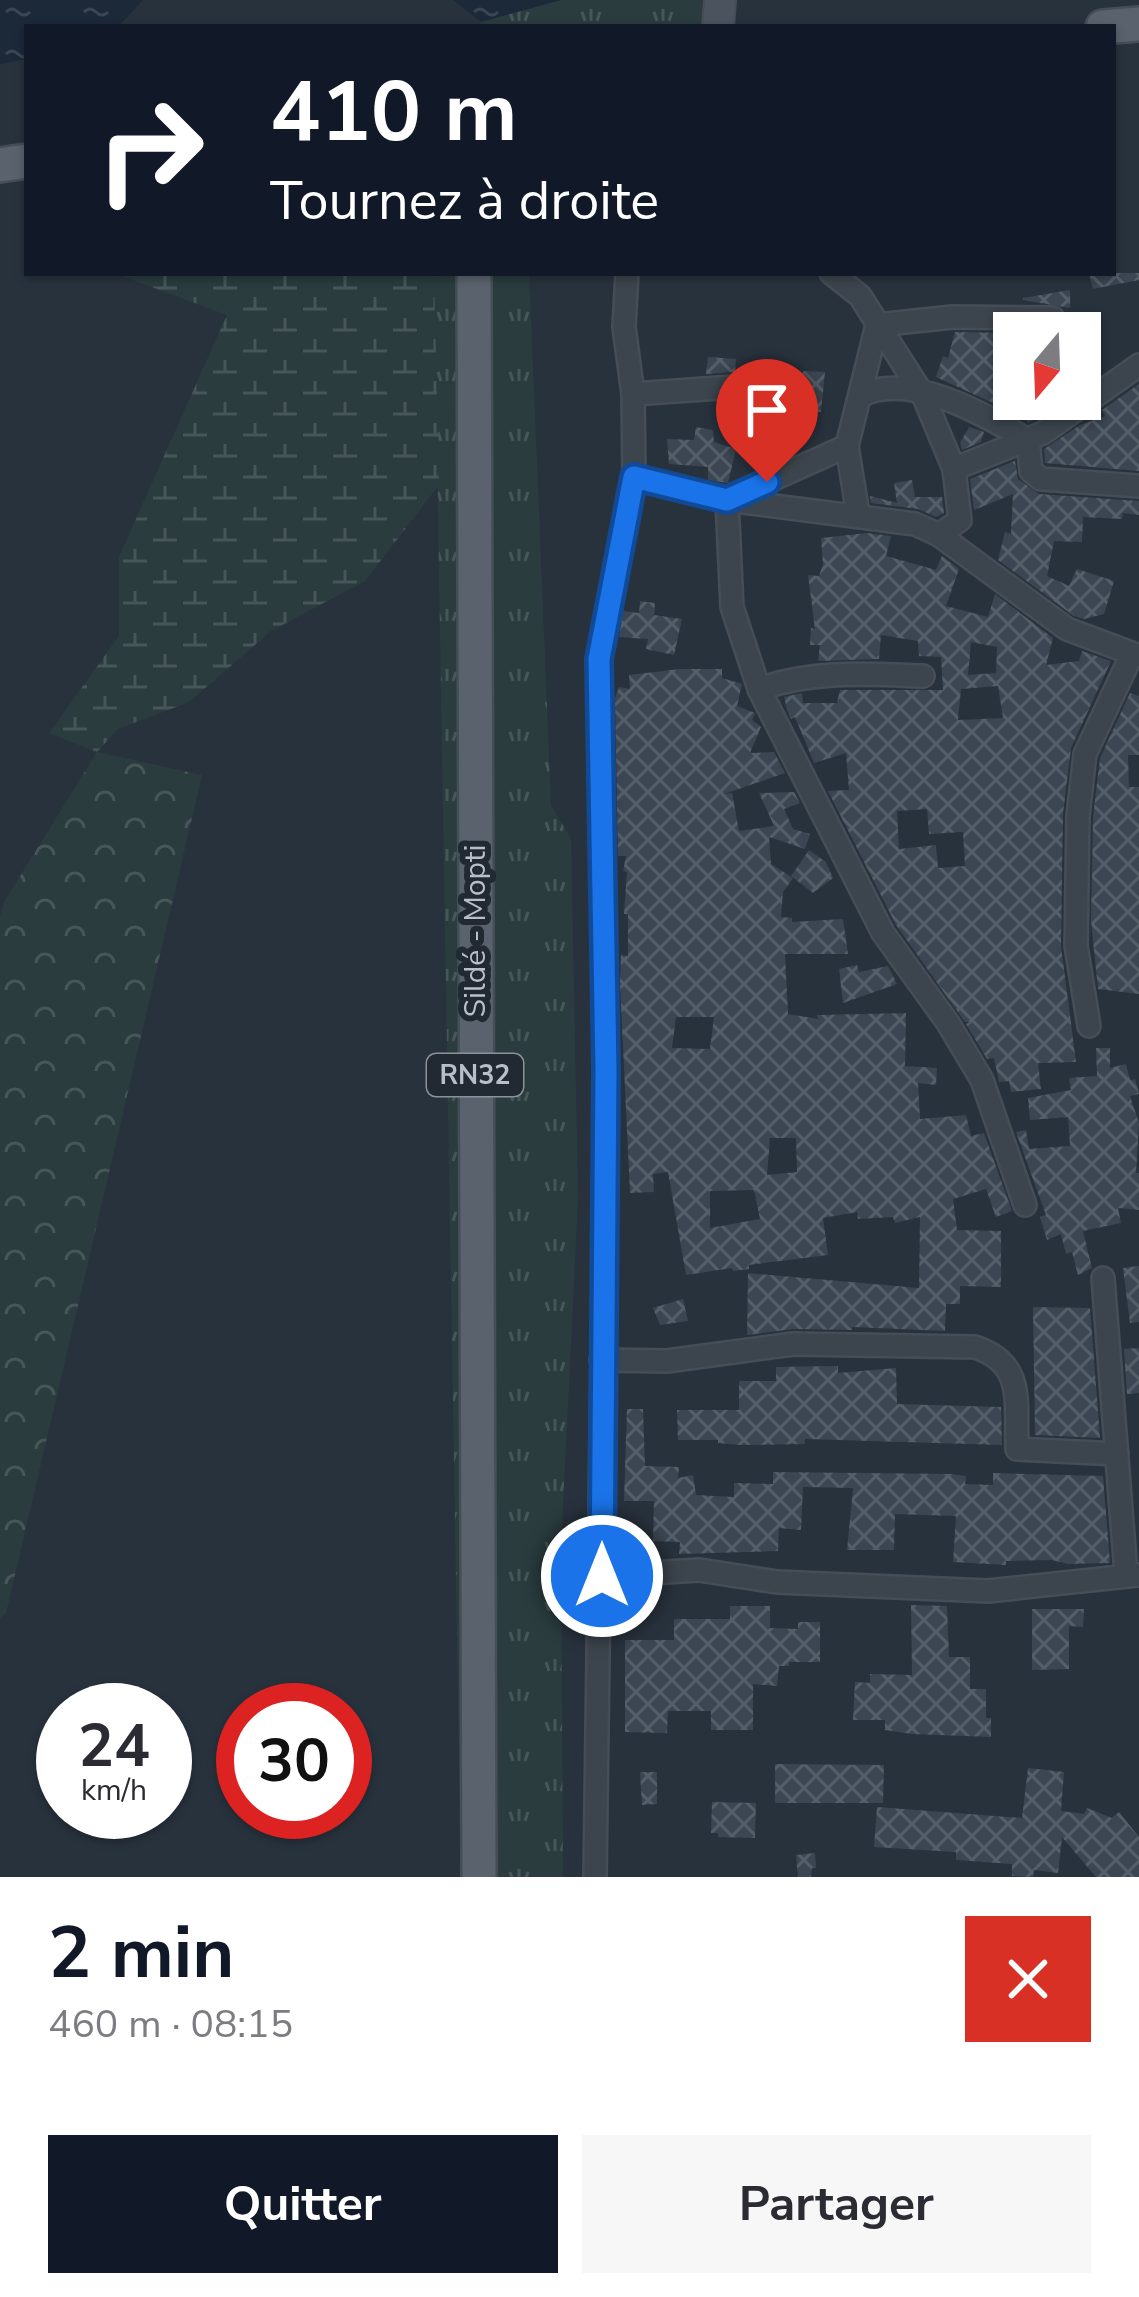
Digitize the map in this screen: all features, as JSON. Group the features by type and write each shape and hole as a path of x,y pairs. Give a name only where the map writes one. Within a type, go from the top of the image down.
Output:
{"main road":[{"name":"Sildé - Mopti","path":"474,276 479,1877"}],"street":[{"path":"595,1877 606,1070 599,659 634,477 633,394 624,327 627,276"},
{"path":"835,276 860,296 923,394 954,469 960,520 939,535"},
{"path":"877,325 993,317"},
{"path":"858,514 847,446 877,325"},
{"path":"1101,390 1139,364"},
{"path":"633,394 762,385"},
{"path":"860,396 886,387 923,394 968,406 1028,440"},
{"path":"954,469 1028,440 1057,420"},
{"path":"1028,440 1030,471 1041,479 1139,486"},
{"path":"727,500 847,446"},
{"path":"634,477 727,500 915,524 939,535 1067,629 1136,655 1085,754 1078,816 1076,946 1089,1027"},
{"path":"727,500 732,607 759,689 883,933 948,1023 982,1080 1024,1204"},
{"path":"759,689 827,673 923,676"},
{"path":"602,1576 699,1570 777,1582 988,1591 1133,1574 1117,1454 1103,1278"},
{"path":"601,1360 667,1361 793,1344 975,1347 1000,1355 1014,1378 1017,1449 1117,1454"}],"green space":[{"path":"561,0 706,0 704,24 481,22"},
{"path":"122,276 434,276 439,485 365,581 271,631 189,702 118,729 97,752 49,733 119,636 119,557 227,315"},
{"path":"434,276 529,276 551,805 571,839 578,1199 561,1545 563,1877 461,1877"},
{"path":"97,752 202,775 6,1613 0,1618 0,916 4,902"}],"water":[{"path":"0,0 143,0 121,24 24,24 24,60 0,64"},
{"path":"453,0 561,0 481,22"}],"building":[{"path":"1139,273 1139,280 1093,289 1090,276"},
{"path":"1070,290 1070,308 1023,300 1023,298"},
{"path":"955,332 993,333 993,403 936,377 943,356 948,358"},
{"path":"708,357 736,359 735,372 706,374"},
{"path":"803,371 825,372 821,412 802,412"},
{"path":"1139,384 1139,471 1045,463 1044,449 1080,425 1101,420 1102,410"},
{"path":"696,427 713,430 714,442 736,449 728,483 708,480 708,467 669,464 667,439 694,440"},
{"path":"969,427 984,432 981,442 962,450 960,443"},
{"path":"1015,461 1018,479 1039,494 1139,501 1139,515 1083,517 1082,542 1054,541 1047,576 1069,586 1077,569 1114,581 1104,614 1084,619 1074,616 998,560 1005,532 1011,534 1013,494 974,510 970,479"},
{"path":"912,480 915,497 942,497 944,513 936,517 918,509 871,503 870,496 897,503 894,483"},
{"path":"867,533 891,536 886,556 936,570 942,556 959,569 946,606 988,617 995,594 1053,638 1046,665 1079,661 1082,651 1111,661 1071,748 1063,814 1061,946 1076,1062 1038,1063 1041,1089 1011,1092 1009,1081 999,1082 994,1058 987,1059 966,1024 970,1022 965,1022 896,925 828,791 849,790 846,753 814,763 795,717 791,719 787,710 784,697 802,693 803,703 837,703 840,690 943,690 941,657 919,656 918,641 881,635 879,659 818,661 820,645 810,645 811,628 815,629 808,575 819,576 821,538","holes":["971,642 997,647 996,673 968,675","998,686 1003,718 958,720 961,689","927,809 929,834 963,832 965,866 938,868 936,845 899,849 897,811"]},
{"path":"640,601 655,603 654,615 682,619 674,655 646,649 648,639 619,637 623,611 639,613"},
{"path":"722,669 722,678 742,684 737,706 755,713 752,720 761,727 750,753 774,752 785,773 724,794 732,793 739,831 774,826 759,793 794,792 800,803 784,809 793,829 810,834 805,849 769,837 771,864 793,878 783,892 781,917 792,918 792,922 843,919 848,954 785,954 788,1014 818,1019 817,1015 906,1013 905,1066 937,1068 936,1085 918,1083 920,1119 966,1115 971,1136 984,1133 1012,1211 996,1217 986,1189 953,1199 957,1230 1001,1231 1001,1287 960,1286 960,1304 946,1304 945,1331 852,1327 747,1335 748,1273 919,1288 920,1217 895,1223 893,1217 858,1219 857,1212 823,1218 828,1255 686,1275 668,1172 653,1174 654,1192 630,1193 620,983 621,955 628,956 627,872 623,871 626,856 618,856 615,698 619,687 630,689 629,675","holes":["676,1017 714,1017 710,1049 672,1048","770,1138 796,1138 797,1172 767,1175","754,1190 760,1219 710,1228 710,1191"]},
{"path":"1130,693 1139,696 1139,755 1128,755 1129,787 1139,787 1139,994 1098,989 1091,920 1093,817 1100,758"},
{"path":"809,850 826,862 833,878 813,893 791,876"},
{"path":"857,965 859,972 888,966 897,984 843,1003 839,969"},
{"path":"1096,1048 1110,1048 1110,1068 1126,1064 1139,1094 1130,1096 1139,1123 1139,1210 1118,1208 1121,1223 1083,1231 1092,1268 1078,1275 1061,1234 1047,1240 1040,1217 1046,1215 1016,1132 1026,1130 1029,1149 1070,1146 1068,1117 1030,1120 1028,1098 1071,1090 1069,1078 1097,1076"},
{"path":"1139,1266 1139,1322 1130,1323 1123,1268"},
{"path":"683,1299 688,1321 660,1325 653,1308"},
{"path":"1033,1307 1090,1308 1100,1438 1035,1435"},
{"path":"1139,1348 1139,1393 1127,1394 1124,1349"},
{"path":"838,1366 838,1373 896,1368 897,1404 1001,1407 1002,1445 805,1439 805,1444 742,1445 678,1440 677,1410 739,1410 739,1381 776,1381 776,1367"},
{"path":"627,1409 643,1409 645,1466 679,1467 678,1478 693,1475 696,1495 734,1497 734,1483 773,1484 773,1472 951,1474 966,1476 965,1484 993,1485 993,1473 1103,1476 1110,1563 953,1562 956,1516 895,1514 894,1550 847,1550 853,1488 803,1487 801,1530 779,1528 778,1551 679,1554 680,1542 653,1541 654,1501 624,1501"},
{"path":"911,1605 947,1606 949,1657 970,1657 970,1689 986,1689 991,1737 912,1734 885,1730 885,1720 853,1720 855,1682 870,1683 870,1674 912,1675"},
{"path":"730,1606 770,1606 770,1628 798,1629 798,1622 820,1622 820,1662 789,1662 789,1666 779,1666 777,1686 753,1684 753,1730 711,1730 711,1711 668,1711 667,1733 625,1732 625,1640 674,1640 674,1619 730,1619"},
{"path":"1032,1609 1084,1609 1083,1627 1069,1626 1069,1669 1032,1670"},
{"path":"775,1764 884,1765 883,1803 775,1803"},
{"path":"1028,1768 1064,1772 1061,1811 1084,1814 1087,1808 1112,1818 1119,1812 1139,1837 1139,1877 1096,1877 1062,1837 1058,1873 1034,1870 1033,1877 1012,1876 1012,1864 956,1860 956,1852 874,1847 877,1807 1022,1818"},
{"path":"640,1772 657,1772 657,1804 642,1805"},
{"path":"712,1802 756,1803 755,1838 711,1833"},
{"path":"815,1853 811,1877 798,1877 796,1855"}],"route":[{"path":"602,1576 606,1070 599,659 634,477 727,500 767,482"}]}
